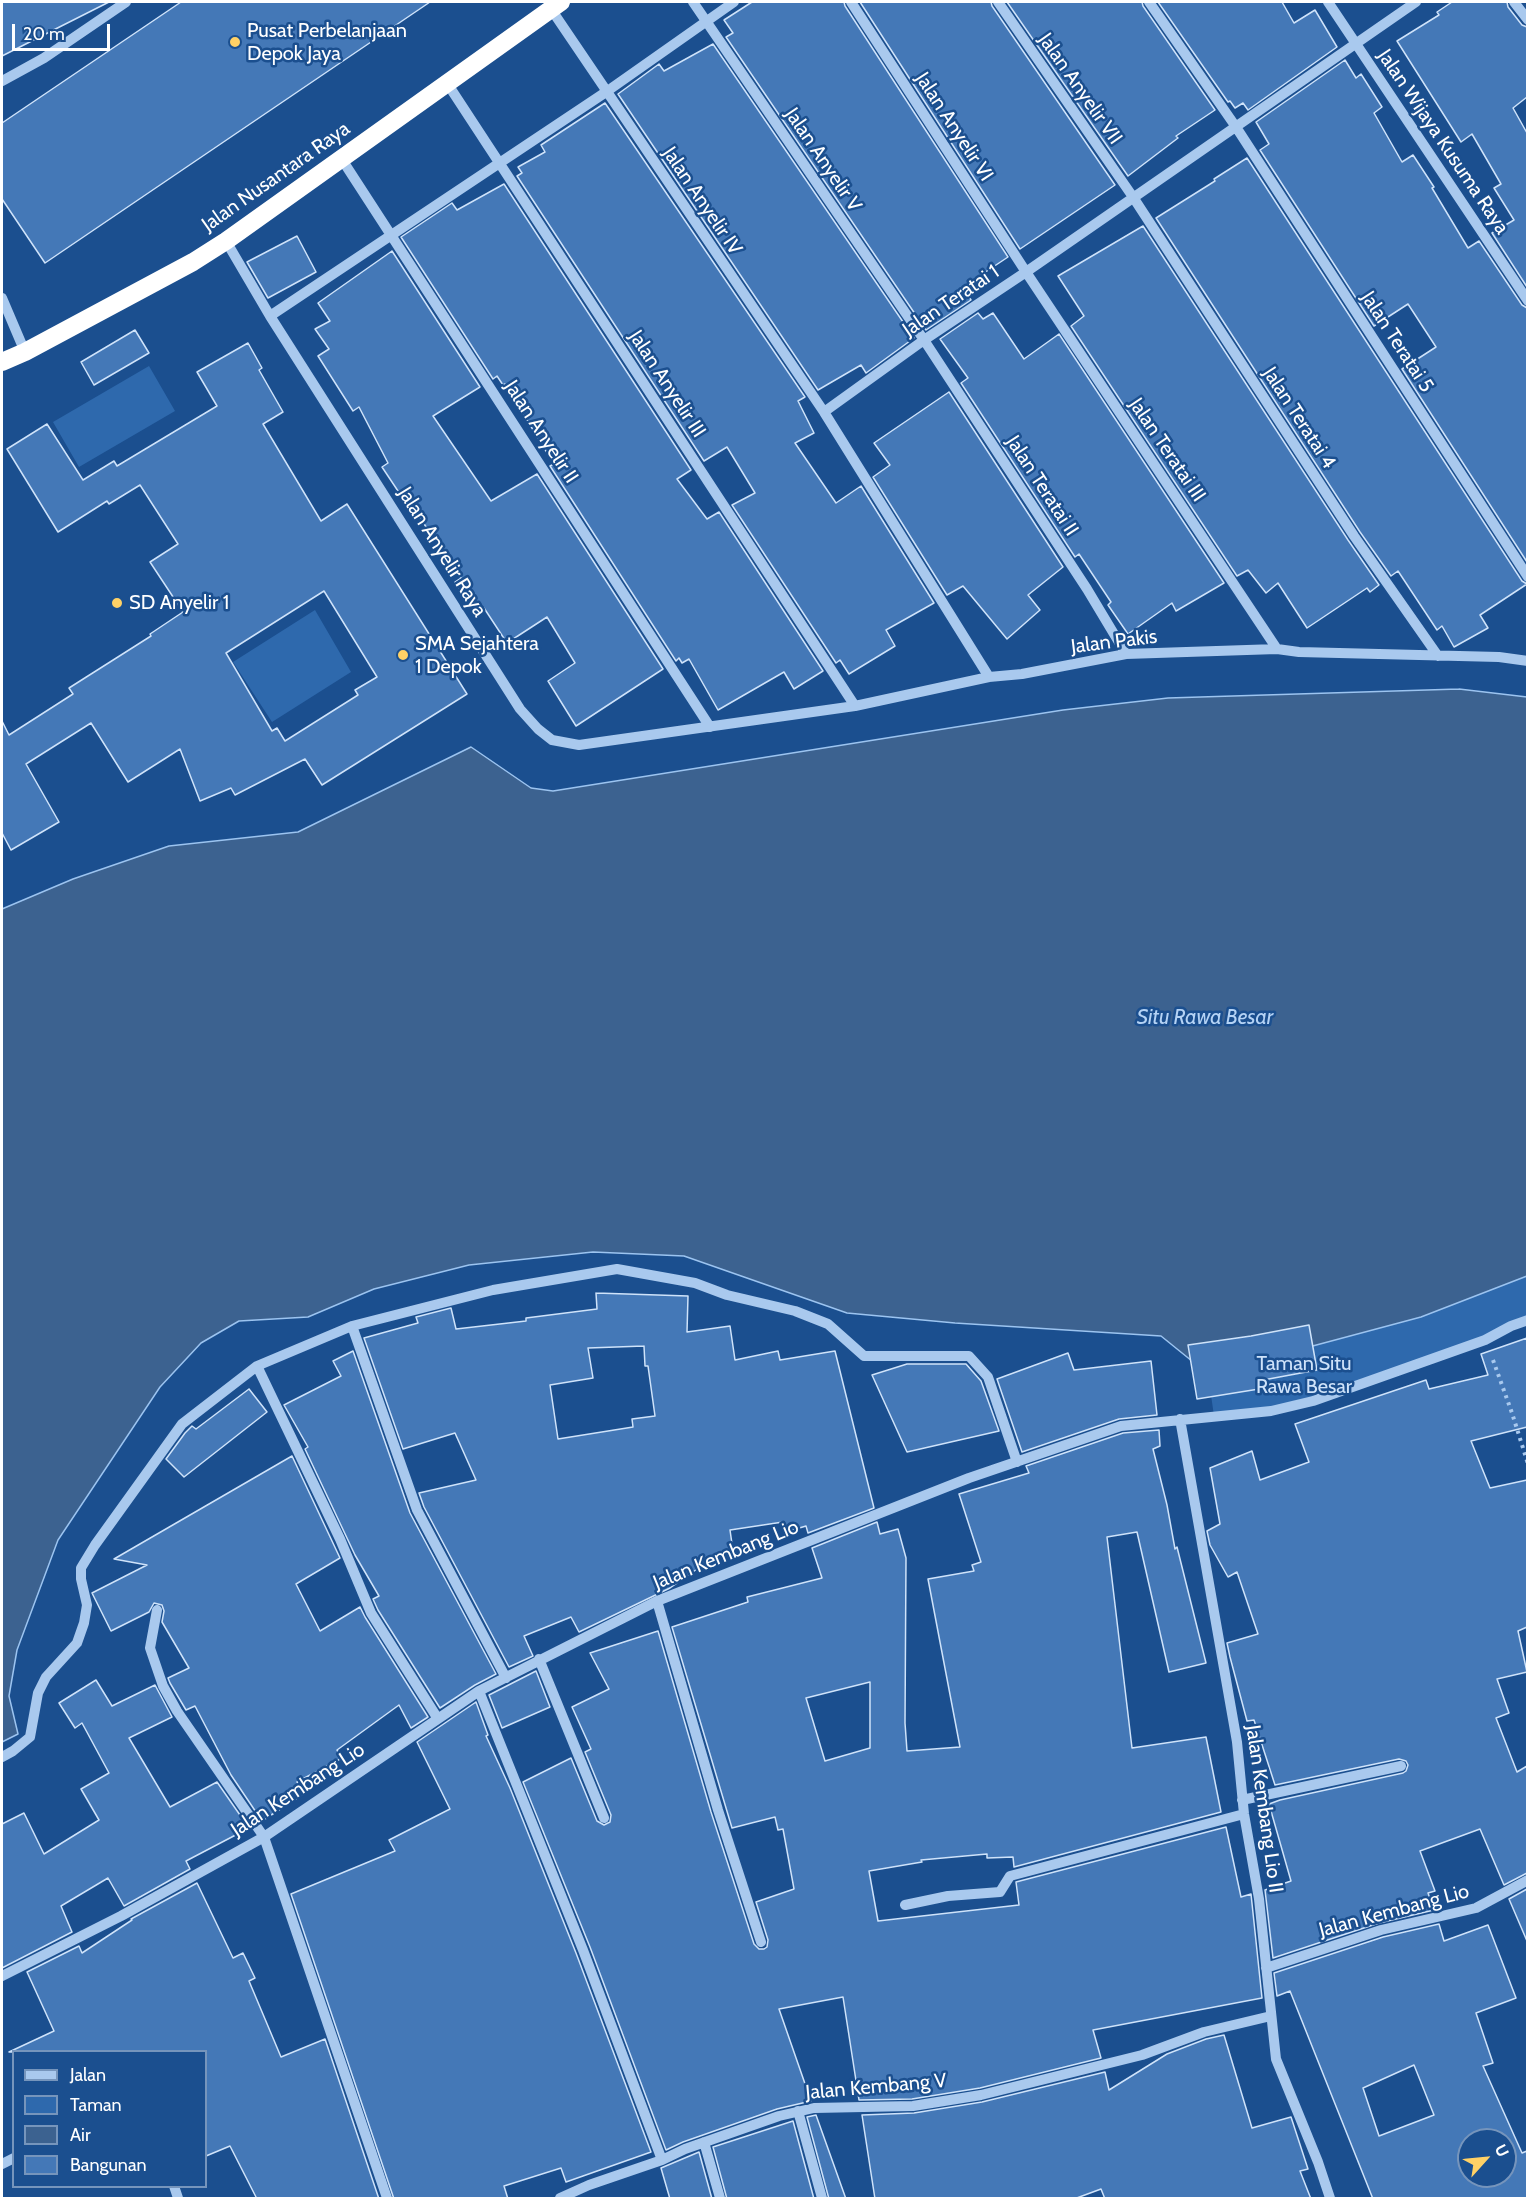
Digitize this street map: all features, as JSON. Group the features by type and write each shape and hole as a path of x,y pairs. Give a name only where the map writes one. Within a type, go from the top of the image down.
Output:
{"highway":[{"name":"Jalan Nusantara Raya","path":"2,362 25,352 193,262 226,241 556,5"}],"street":[{"path":"2,81 44,58 126,2"},
{"name":"Jalan Anyelir V","path":"693,2 924,340"},
{"path":"270,316 606,92 734,2"},
{"name":"Jalan Anyelir VI","path":"851,2 1026,272"},
{"name":"Jalan Anyelir VII","path":"998,2 1133,197"},
{"name":"Jalan Teratai 5","path":"1149,2 1236,127 1527,577"},
{"name":"Jalan Wijaya Kusuma Raya","path":"1328,2 1527,301"},
{"name":"Jalan Teratai 1","path":"824,412 924,340 1416,2"},
{"path":"1514,2 1527,20"},
{"name":"Jalan Anyelir IV","path":"556,5 606,92 824,412"},
{"name":"Jalan Anyelir III","path":"447,83 855,706"},
{"name":"Jalan Anyelir II","path":"341,158 710,727"},
{"name":"Jalan Teratai 4","path":"1133,197 1354,536 1438,656"},
{"name":"Jalan Anyelir Raya","path":"226,241 270,316 520,710 538,729 552,740 579,745 710,727"},
{"name":"Jalan Teratai III","path":"1026,272 1277,649"},
{"path":"2,298 25,352"},
{"name":"Jalan Teratai II","path":"924,340 1087,589 1126,654"},
{"path":"824,412 989,677"},
{"name":"Jalan Pakis","path":"710,727 855,706 989,677 1022,674 1126,654 1277,649 1299,652 1500,657 1527,661"},
{"path":"2,1757 30,1737 38,1693 46,1677 77,1643 87,1605 81,1568 182,1424 257,1366 351,1326 494,1290 617,1269 695,1283 727,1295 795,1311 828,1324 864,1356 969,1356 988,1377 1017,1462"},
{"name":"Jalan Kembang Lio","path":"2,1976 121,1916 264,1837 479,1691 657,1601 969,1478 1121,1426 1271,1411 1313,1401 1485,1340 1527,1320"},
{"path":"351,1326 417,1510 506,1678"},
{"path":"257,1366 340,1539 371,1613 438,1719"},
{"name":"Jalan Kembang Lio II","path":"1180,1419 1234,1722 1242,1800 1259,1899 1276,2059 1318,2162 1329,2199"},
{"path":"657,1601 718,1810 761,1942"},
{"path":"157,1611 150,1648 163,1686 177,1711 264,1837 387,2199"},
{"path":"539,1659 604,1818"},
{"path":"479,1691 583,1950 662,2160"},
{"path":"1242,1800 1401,1766"},
{"path":"905,1905 948,1896 1000,1892 1010,1876 1244,1814"},
{"name":"Jalan Kembang Lio","path":"1266,1968 1381,1930 1476,1908 1527,1880"},
{"name":"Jalan Kembang V","path":"560,2199 704,2142 798,2111 814,2108 913,2106 981,2095 1142,2055 1204,2032 1271,2016"},
{"path":"798,2111 822,2199"},
{"path":"704,2142 720,2199"}],"path":[{"path":"1485,1340 1512,1413 1527,1464"}],"green space":[{"path":"149,366 175,411 79,467 53,422"},
{"path":"315,610 351,672 272,722 233,662"},
{"name":"Taman Situ Rawa Besar","path":"1527,1276 1527,1324 1313,1401 1214,1416 1208,1374 1421,1317"}],"water":[{"name":"Situ Rawa Besar","path":"1459,689 1527,697 1527,1276 1421,1317 1208,1374 1161,1336 955,1323 847,1313 684,1256 593,1252 469,1265 374,1289 308,1317 239,1321 201,1343 160,1387 58,1540 17,1650 9,1696 18,1734 2,1742 2,909 73,879 169,846 298,832 471,747 531,788 553,791 1063,710 1168,698"}],"building":[{"path":"2,2 109,2 2,56"},
{"path":"181,2 430,2 45,263 2,199 2,123"},
{"path":"752,2 844,2 1008,257 963,287 971,300 926,330 726,37 733,33 724,20"},
{"path":"860,2 991,2 1115,185 1020,249"},
{"path":"1007,2 1142,2 1215,110 1176,136 1178,138 1128,176"},
{"path":"1158,2 1282,2 1294,23 1315,10 1337,47 1248,110 1243,103 1235,108 1230,101 1228,102"},
{"path":"1452,2 1507,2 1508,7 1522,25 1527,27 1527,97 1513,108 1527,133 1527,287 1492,233 1514,220 1494,188 1501,184 1472,134 1461,142 1397,41 1439,15 1437,12"},
{"path":"713,44 914,338 866,373 861,365 818,390 618,94 659,64 664,71"},
{"path":"1345,60 1356,78 1361,74 1382,107 1374,113 1402,162 1413,155 1468,248 1479,241 1522,305 1527,308 1527,562 1402,369 1436,347 1408,304 1374,326 1260,150 1269,144 1256,122"},
{"path":"605,103 805,397 798,401 814,433 795,443 836,503 861,486 934,603 886,630 895,646 849,674 840,660 836,663 732,505 755,493 727,447 704,461 517,176 522,173 518,167 545,152 541,145"},
{"path":"1247,158 1522,581 1527,584 1480,615 1488,628 1454,647 1442,626 1437,630 1398,571 1391,576 1360,532 1156,218"},
{"path":"504,184 691,470 677,479 707,519 719,512 823,671 794,689 784,672 718,710 689,659 682,663 679,658 676,661 550,466 554,464 505,384 503,385 497,376 493,379 401,237 452,203 457,210"},
{"path":"1143,226 1379,585 1370,592 1367,588 1307,628 1278,583 1266,593 1248,570 1237,576 1071,326 1084,316 1058,276"},
{"path":"297,236 316,272 268,298 247,262"},
{"path":"392,251 480,387 433,416 491,501 537,474 663,669 576,726 548,681 575,663 547,617 507,643 484,608 476,614 455,582 461,578 435,536 433,537 405,496 402,497 382,467 388,463 359,407 353,411 318,356 329,349 315,329 330,321 318,303"},
{"path":"978,313 983,319 993,313 1024,359 1059,334 1224,583 1176,611 1172,603 1128,634 1108,605 1111,602 1079,554 1075,557 961,383 968,378 940,339"},
{"path":"135,330 149,353 94,385 81,362"},
{"path":"248,343 262,368 259,370 283,412 263,424 321,521 347,504 467,694 322,785 305,759 235,795 231,788 200,801 180,749 128,782 91,723 26,764 59,822 11,850 2,833 2,721 9,735 73,694 69,688 151,636 150,634 183,612 150,562 178,544 140,485 109,504 107,501 58,532 7,449 47,424 83,480 114,461 117,466 217,406 197,372","holes":["324,591 377,677 355,690 358,695 285,741 277,728 272,731 226,653"]},
{"path":"949,392 1063,567 1028,595 1040,610 1007,639 963,586 947,595 873,477 890,465 874,443"},
{"path":"596,1293 688,1296 687,1332 730,1326 735,1360 778,1351 780,1360 835,1351 874,1508 808,1533 806,1526 786,1532 783,1522 730,1530 734,1558 707,1562 670,1588 579,1632 571,1617 524,1636 533,1656 509,1667 424,1507 419,1493 476,1480 455,1433 403,1449 364,1338 418,1323 416,1317 451,1308 456,1329 526,1321 526,1318 597,1309","holes":["644,1346 645,1366 648,1366 655,1416 632,1419 633,1427 558,1439 550,1385 593,1378 588,1348"]},
{"path":"1309,1325 1317,1370 1258,1381 1259,1389 1197,1399 1188,1345"},
{"path":"1527,1338 1527,1427 1471,1441 1490,1488 1527,1480 1527,1627 1518,1631 1527,1672 1497,1679 1509,1713 1496,1718 1517,1772 1527,1766 1527,1873 1504,1885 1480,1829 1420,1851 1435,1891 1428,1893 1434,1910 1379,1923 1273,1958 1265,1890 1291,1881 1269,1804 1403,1773 1408,1765 1406,1761 1399,1759 1275,1785 1254,1720 1247,1721 1227,1643 1258,1634 1237,1572 1228,1577 1210,1545 1207,1531 1220,1524 1210,1468 1252,1451 1260,1480 1309,1462 1295,1424 1426,1380 1429,1389 1488,1375 1481,1354"},
{"path":"353,1351 410,1513 496,1674 440,1708 378,1610 373,1599 379,1596 355,1555 305,1449 308,1447 284,1405 341,1376 333,1361"},
{"path":"1068,1353 1074,1370 1151,1361 1157,1415 1119,1419 1022,1452 997,1379"},
{"path":"907,1364 966,1364 981,1381 999,1431 907,1452 872,1375"},
{"path":"249,1389 267,1412 184,1477 166,1459 185,1433 192,1426 196,1429"},
{"path":"1159,1430 1160,1446 1153,1449 1175,1549 1177,1547 1206,1663 1169,1672 1137,1532 1107,1537 1132,1748 1206,1737 1221,1812 1014,1867 1013,1857 987,1858 987,1854 921,1860 922,1862 869,1871 878,1921 1019,1905 1016,1882 1226,1827 1241,1897 1251,1894 1262,1998 1093,2030 1101,2058 980,2088 912,2099 859,2100 843,1997 779,2009 811,2101 777,2109 666,2150 590,1947 523,1782 571,1758 597,1821 604,1825 610,1822 611,1815 585,1752 591,1749 572,1707 609,1689 590,1653 658,1631 711,1812 754,1944 759,1949 764,1949 767,1947 768,1940 756,1902 794,1889 783,1829 778,1830 775,1817 732,1828 672,1627 748,1602 747,1597 822,1578 812,1548 877,1522 880,1534 898,1529 906,1558 905,1723 907,1751 960,1747 928,1579 974,1571 972,1565 981,1562 959,1494 1029,1473 1026,1466 1123,1433","holes":["870,1682 870,1748 825,1761 806,1698"]},
{"path":"292,1456 340,1558 296,1584 320,1631 360,1607 428,1717 411,1728 399,1705 337,1750 342,1758 297,1782 305,1793 262,1821 231,1775 195,1706 186,1710 170,1683 168,1678 189,1668 162,1622 164,1611 162,1605 154,1603 149,1612 111,1631 92,1593 147,1565 114,1559"},
{"path":"536,1671 550,1707 502,1728 489,1695"},
{"path":"96,1680 112,1706 155,1685 172,1717 129,1738 170,1807 217,1782 249,1828 186,1861 190,1869 124,1906 108,1878 61,1906 72,1932 2,1968 2,1824 24,1813 44,1854 99,1820 81,1789 109,1773 82,1723 75,1728 59,1703"},
{"path":"476,1702 488,1735 486,1736 510,1788 576,1953 651,2152 566,2182 561,2168 504,2186 508,2199 394,2199 291,1894 395,1851 389,1840 450,1809 417,1742"},
{"path":"197,1883 233,1958 243,1953 255,1978 249,1981 281,2057 325,2039 379,2199 257,2199 230,2146 207,2156 207,2050 13,2050 54,2031 27,1972 79,1946 82,1953 131,1919"},
{"path":"1527,1889 1527,1941 1509,1899"},
{"path":"1439,1924 1444,1941 1488,1925 1516,1998 1476,2013 1493,2063 1483,2066 1511,2128 1457,2128 1457,2188 1517,2188 1517,2142 1522,2153 1527,2151 1527,2199 1373,2199 1290,1991 1277,1996 1274,1973 1383,1937","holes":["1414,2065 1434,2115 1379,2136 1363,2088"]},
{"path":"1224,2035 1252,2128 1291,2117 1308,2169 1300,2171 1311,2199 1105,2199 1101,2189 1074,2199 875,2199 862,2115 914,2113 982,2102 1105,2072 1109,2090 1167,2054 1206,2039"},
{"path":"816,2115 846,2199 829,2199 807,2117"},
{"path":"793,2121 814,2199 727,2199 713,2147"},
{"path":"699,2152 712,2199 670,2199 661,2168"}],"place":[{"name":"Pusat Perbelanjaan Depok Jaya","path":"235,42"},
{"name":"SD Anyelir 1","path":"117,603"},
{"name":"SMA Sejahtera 1 Depok","path":"403,655"}]}
